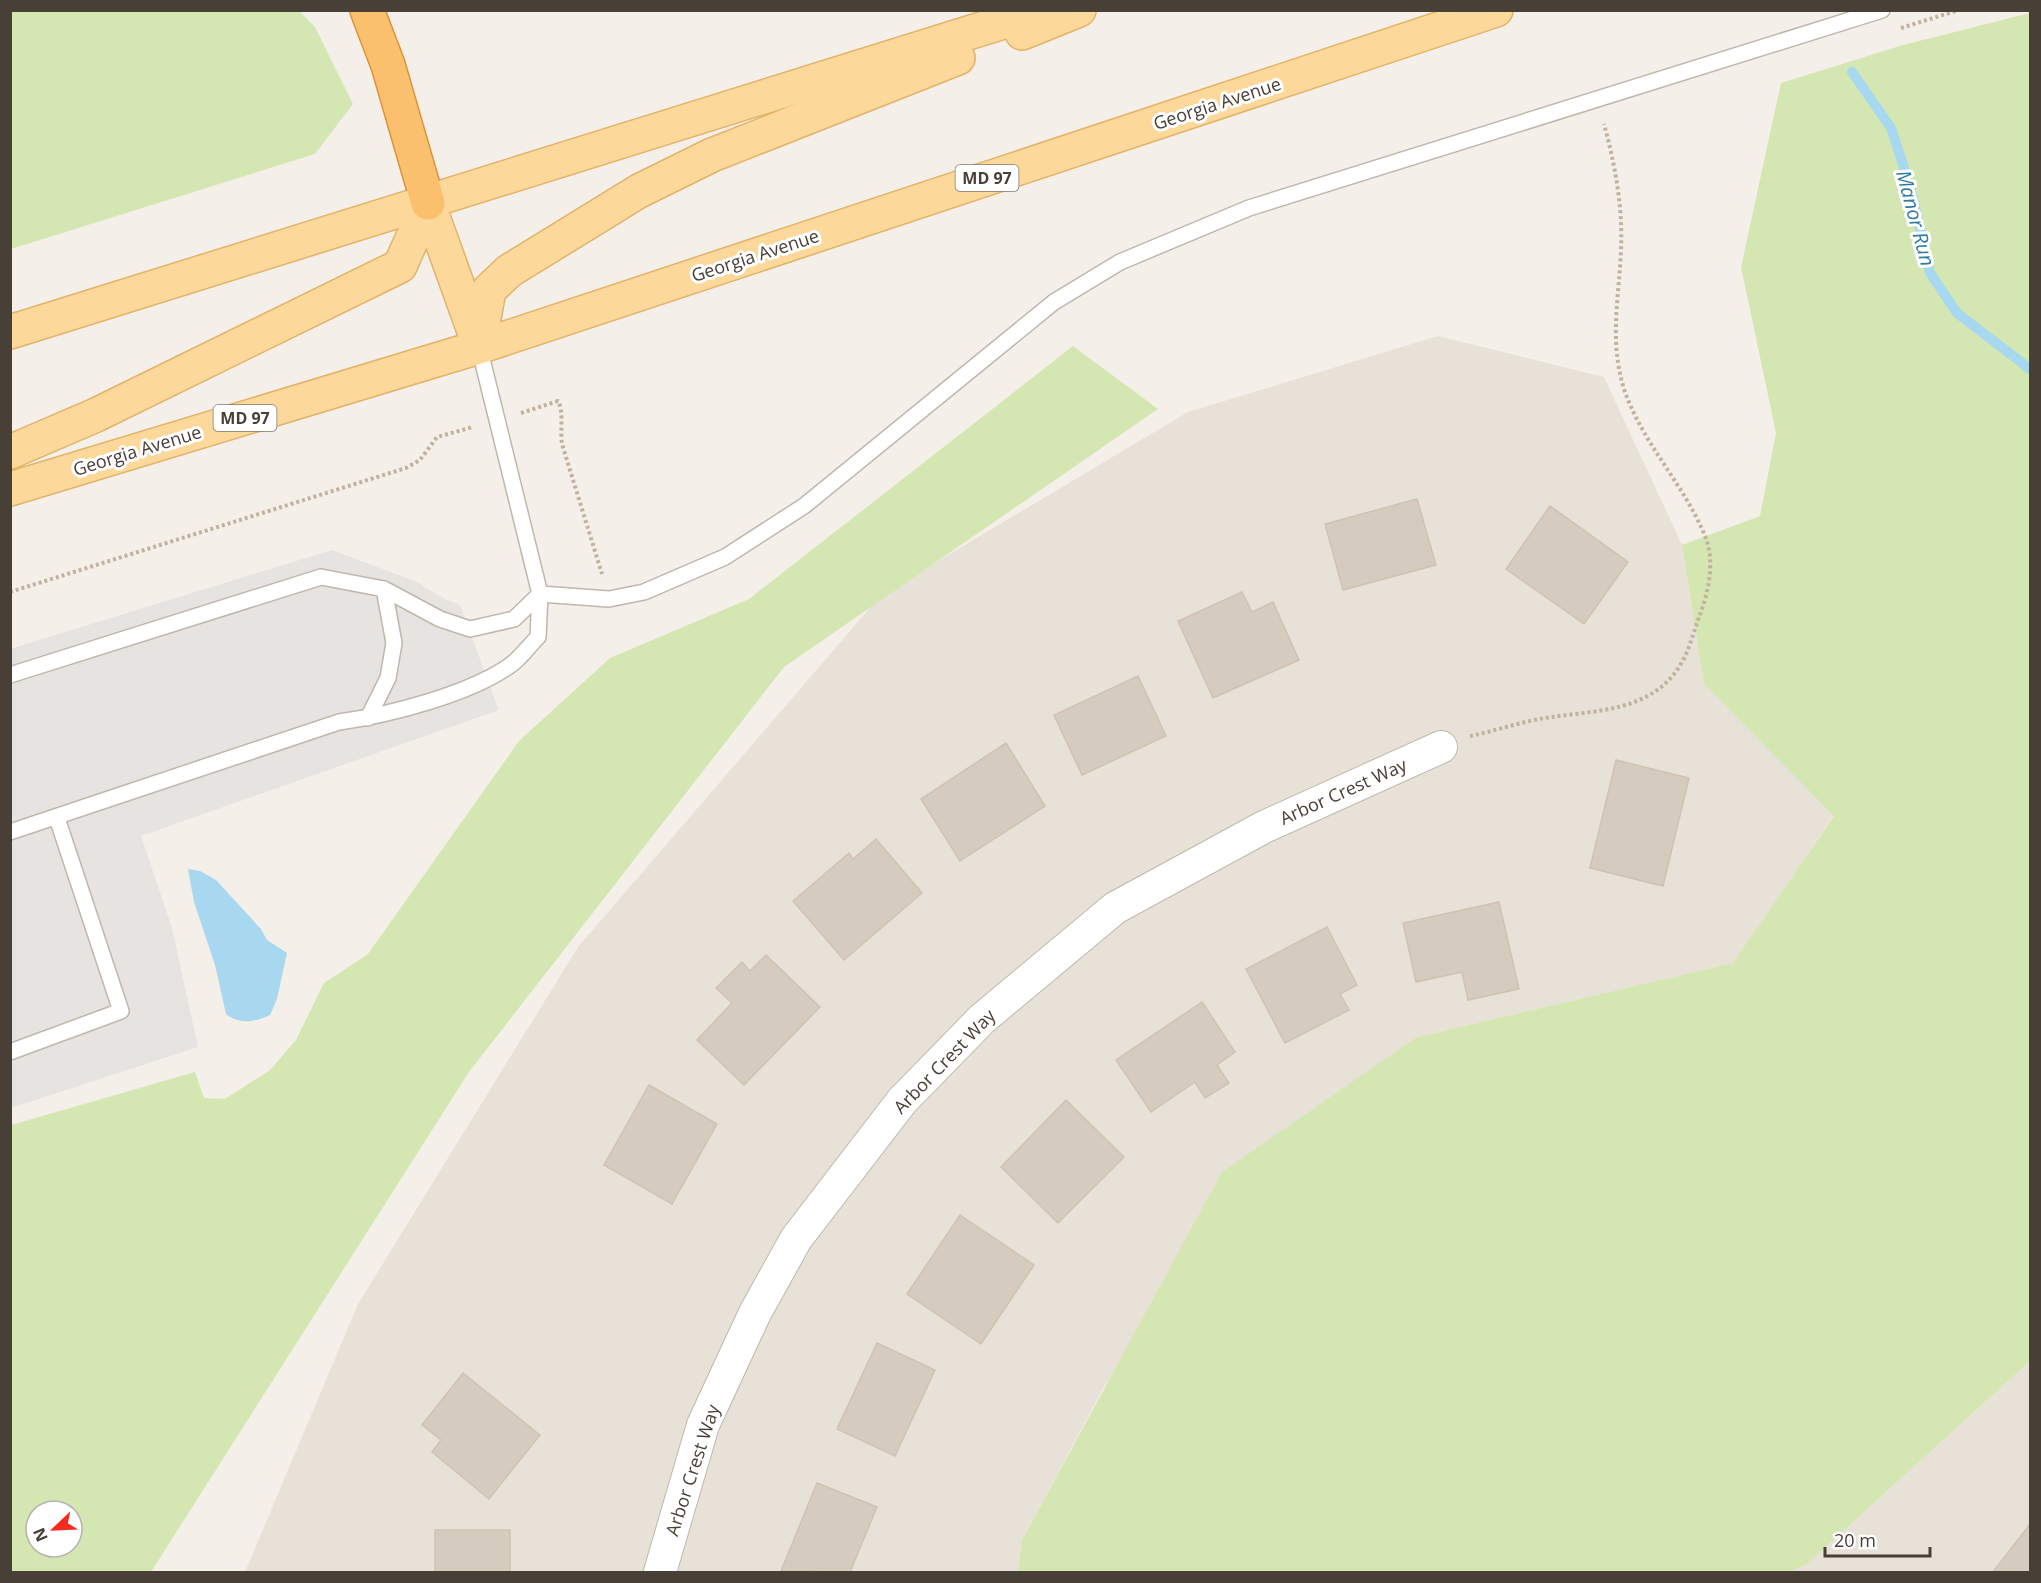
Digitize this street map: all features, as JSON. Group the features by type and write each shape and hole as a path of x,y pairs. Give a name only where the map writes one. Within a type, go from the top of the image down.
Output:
{"highway":[{"path":"368,10 388,65 428,203"}],"main road":[{"path":"10,332 1042,10"},
{"path":"479,347 489,290 509,271 639,191 712,155 1079,10"},
{"name":"Georgia Avenue","path":"10,489 479,347 1496,10"},
{"path":"428,203 479,347"},
{"path":"10,452 106,409 400,266 428,203"}],"street":[{"name":"Arbor Crest Way","path":"660,1572 704,1425 755,1313 796,1239 902,1101 982,1019 1115,908 1264,827 1441,747"}],"lane":[{"path":"10,675 321,577 384,589 440,620 470,629 514,619 540,594 609,599 644,592 725,556 804,506 1054,302 1131,258 1249,208 1882,10"},
{"path":"10,832 339,722 368,718 460,691 512,664 537,637 540,594 479,347"},
{"path":"368,718 388,678 394,643 384,589"},
{"path":"10,1052 122,1011 57,818"}],"path":[{"path":"1898,29 1959,10"},
{"path":"1593,125 1614,118"},
{"path":"1441,747 1454,740 1543,718 1628,706 1664,686 1682,663 1701,614 1711,577 1706,539 1687,497 1652,446 1624,390 1615,339 1616,295 1621,249 1616,168 1603,122"},
{"path":"10,592 406,468 420,460 437,437 558,401 562,406 562,444 602,574"}],"shaded area":[{"path":"1438,336 1604,377 1682,545 1704,684 1834,815 1734,963 1417,1037 1105,1385 1022,1540 1018,1572 245,1572 358,1304 578,947 881,595 1188,412"},
{"path":"332,550 417,582 443,598 460,605 499,710 141,836 172,928 198,1047 11,1108 10,649"},
{"path":"2030,1361 2030,1572 1790,1572 1807,1564"}],"green space":[{"path":"11,10 299,11 315,27 353,104 315,154 11,249"},
{"path":"2030,13 2030,1361 1807,1564 1790,1572 1018,1572 1022,1540 1222,1172 1417,1037 1733,963 1834,816 1704,684 1682,545 1760,516 1776,433 1741,267 1781,83 1903,45"},
{"path":"1073,346 1158,409 784,667 469,1072 151,1572 11,1572 11,1125 195,1072 204,1098 225,1099 270,1070 296,1040 324,983 368,954 519,741 610,658 749,599"}],"water":[{"path":"188,869 200,871 216,880 261,929 267,940 287,953 277,999 270,1015 242,1021 226,1014 215,965 194,902"}],"building":[{"path":"1417,499 1436,565 1343,590 1325,524"},
{"path":"1550,506 1628,562 1584,624 1506,569"},
{"path":"1242,592 1252,612 1273,602 1299,660 1213,698 1178,621"},
{"path":"1138,676 1166,736 1082,775 1054,715"},
{"path":"1006,743 1045,806 960,861 921,799"},
{"path":"1616,760 1689,778 1663,886 1590,868"},
{"path":"876,839 922,893 844,960 793,901 849,853 853,859"},
{"path":"1499,902 1519,989 1468,1000 1462,972 1416,982 1403,923"},
{"path":"1327,927 1357,985 1340,994 1349,1010 1285,1043 1246,969"},
{"path":"766,955 820,1007 744,1085 697,1040 732,1003 716,988 742,962 750,971"},
{"path":"1202,1002 1235,1052 1217,1065 1229,1083 1205,1098 1195,1082 1151,1112 1116,1060"},
{"path":"649,1085 717,1124 672,1204 604,1165"},
{"path":"1066,1100 1124,1157 1058,1223 1001,1167"},
{"path":"960,1215 1034,1265 981,1344 907,1294"},
{"path":"877,1343 935,1370 895,1456 837,1429"},
{"path":"463,1373 540,1435 489,1499 432,1452 441,1440 422,1425"},
{"path":"817,1483 877,1507 850,1572 781,1571"},
{"path":"2030,1524 2030,1572 1993,1572"},
{"path":"435,1530 510,1530 510,1572 435,1572"}],"waterway":[{"name":"Manor Run","path":"1852,72 1891,128 1910,186 1930,273 1957,313 2030,369"}]}
